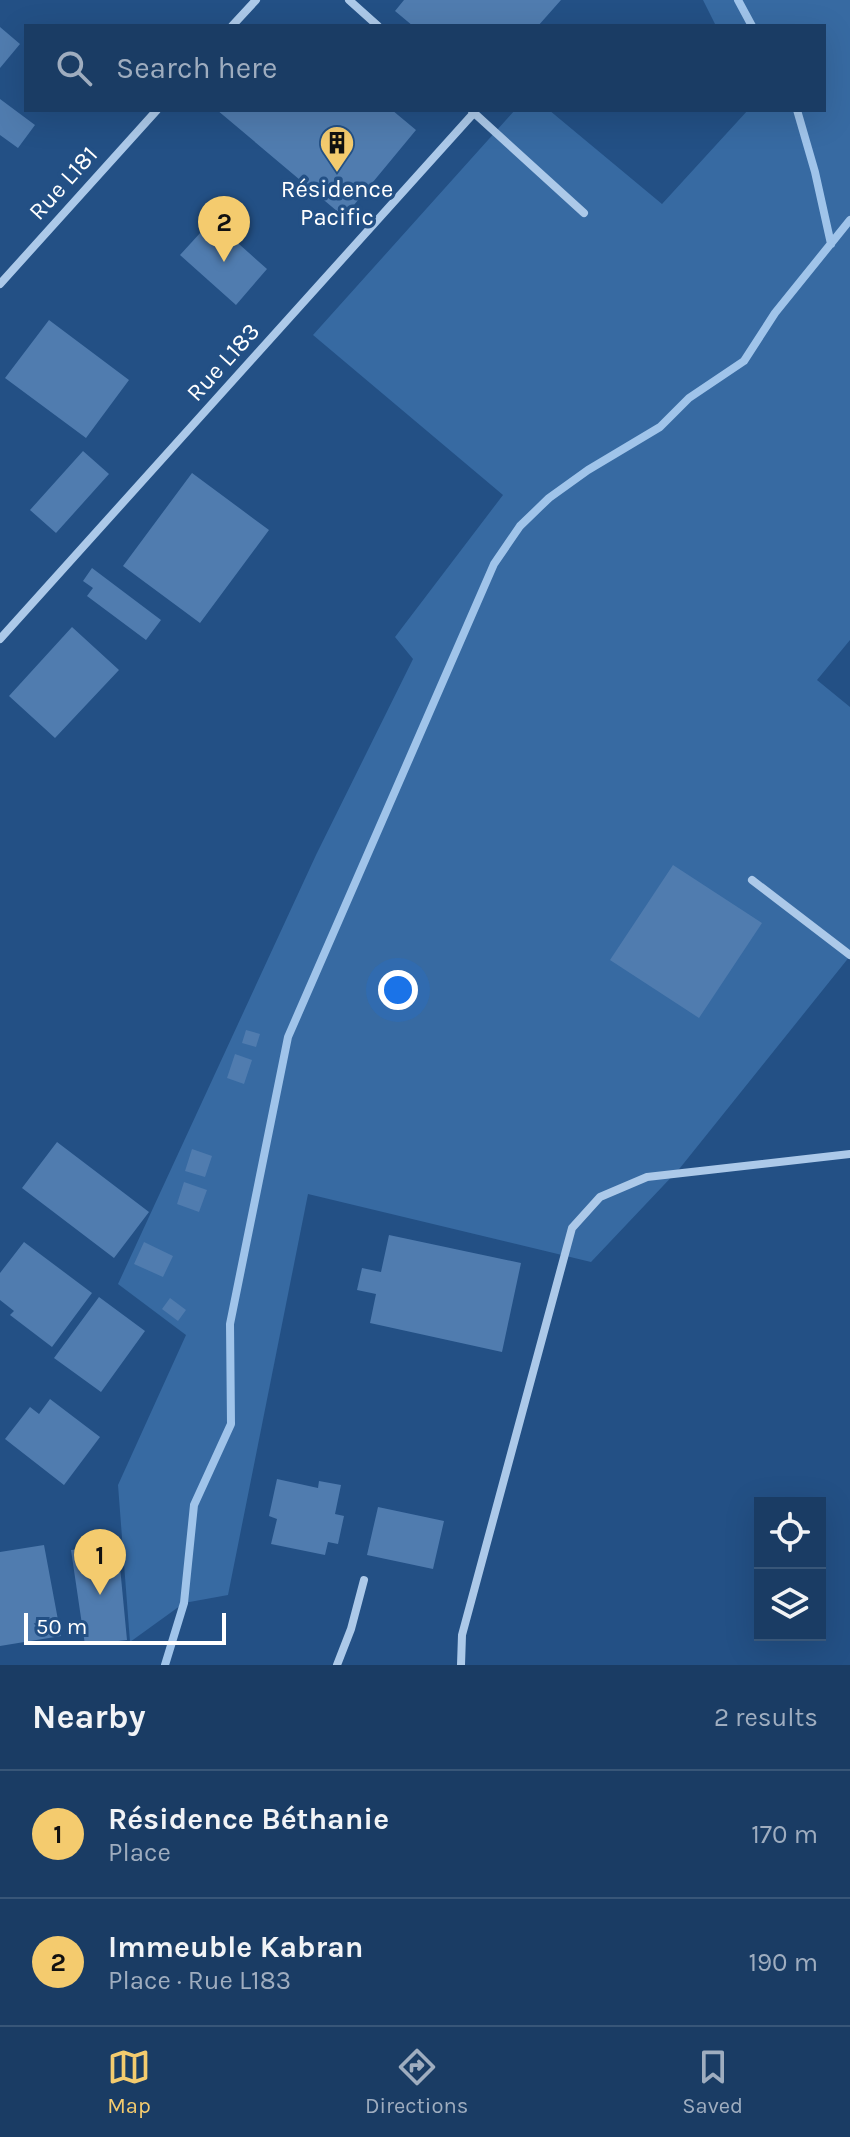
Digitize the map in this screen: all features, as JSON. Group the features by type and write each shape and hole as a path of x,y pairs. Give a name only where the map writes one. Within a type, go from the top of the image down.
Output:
{"street":[{"path":"234,24 256,0"},
{"path":"349,0 376,24"},
{"name":"Rue L181","path":"0,284 155,112"},
{"name":"Rue L183","path":"0,639 472,112"},
{"path":"473,112 584,213"},
{"path":"752,880 850,955"},
{"path":"461,1665 462,1635 572,1228 600,1197 647,1177 850,1154"},
{"path":"337,1665 351,1629 364,1580"}],"shaded area":[{"path":"703,0 850,0 850,640 817,680 850,707 850,956 680,1168 591,1262 308,1194 228,1595 184,1603 130,1642 118,1485 186,1335 118,1284 316,855 413,659 395,637 503,495 313,335 513,112 551,112 662,204 746,112 826,112 826,24 715,24"}],"building":[{"path":"404,0 561,0 540,24 411,24 395,11"},
{"path":"0,27 20,44 0,68"},
{"path":"0,99 35,125 18,148 0,135"},
{"name":"Résidence Pacific","path":"219,112 394,112 416,130 344,217"},
{"path":"212,220 267,269 236,305 180,255"},
{"path":"49,320 129,380 86,438 5,378"},
{"path":"83,451 109,474 56,533 30,510"},
{"path":"192,473 269,530 200,623 123,566"},
{"path":"92,568 161,620 146,640 87,596 93,588 83,581"},
{"path":"72,627 119,670 55,738 9,696"},
{"path":"673,865 762,923 699,1018 610,960"},
{"path":"246,1030 260,1034 256,1047 242,1043"},
{"path":"235,1054 252,1060 244,1084 227,1078"},
{"path":"57,1142 149,1212 114,1258 22,1188"},
{"path":"192,1149 212,1156 205,1177 185,1171"},
{"path":"184,1182 207,1190 199,1212 177,1204"},
{"path":"389,1235 521,1263 502,1352 370,1323 376,1294 357,1290 362,1268 381,1272"},
{"path":"24,1242 92,1293 52,1347 10,1315 14,1311 0,1300 0,1273"},
{"path":"144,1242 173,1256 163,1277 134,1264"},
{"path":"99,1297 145,1331 101,1392 54,1358"},
{"path":"170,1298 186,1310 178,1321 162,1309"},
{"path":"50,1399 100,1437 64,1485 5,1439 30,1407 39,1414"},
{"path":"277,1479 318,1488 319,1481 341,1485 335,1514 344,1516 338,1544 328,1542 325,1555 271,1544 277,1519 269,1516"},
{"path":"378,1507 444,1521 433,1569 367,1555"},
{"path":"44,1545 61,1636 0,1646 0,1552"},
{"path":"118,1546 127,1640 85,1645 71,1550"}],"waterway":[{"path":"738,0 751,24"},
{"path":"798,112 831,244"},
{"path":"165,1665 184,1603 194,1505 231,1424 230,1324 288,1037 494,564 520,526 549,498 588,470 660,427 689,398 744,361 775,313 850,220"}],"place":[{"name":"Résidence Pacific","path":"337,174"},
{"name":"Immeuble Kabran","path":"224,262"},
{"name":"Résidence Béthanie","path":"100,1595"}]}
